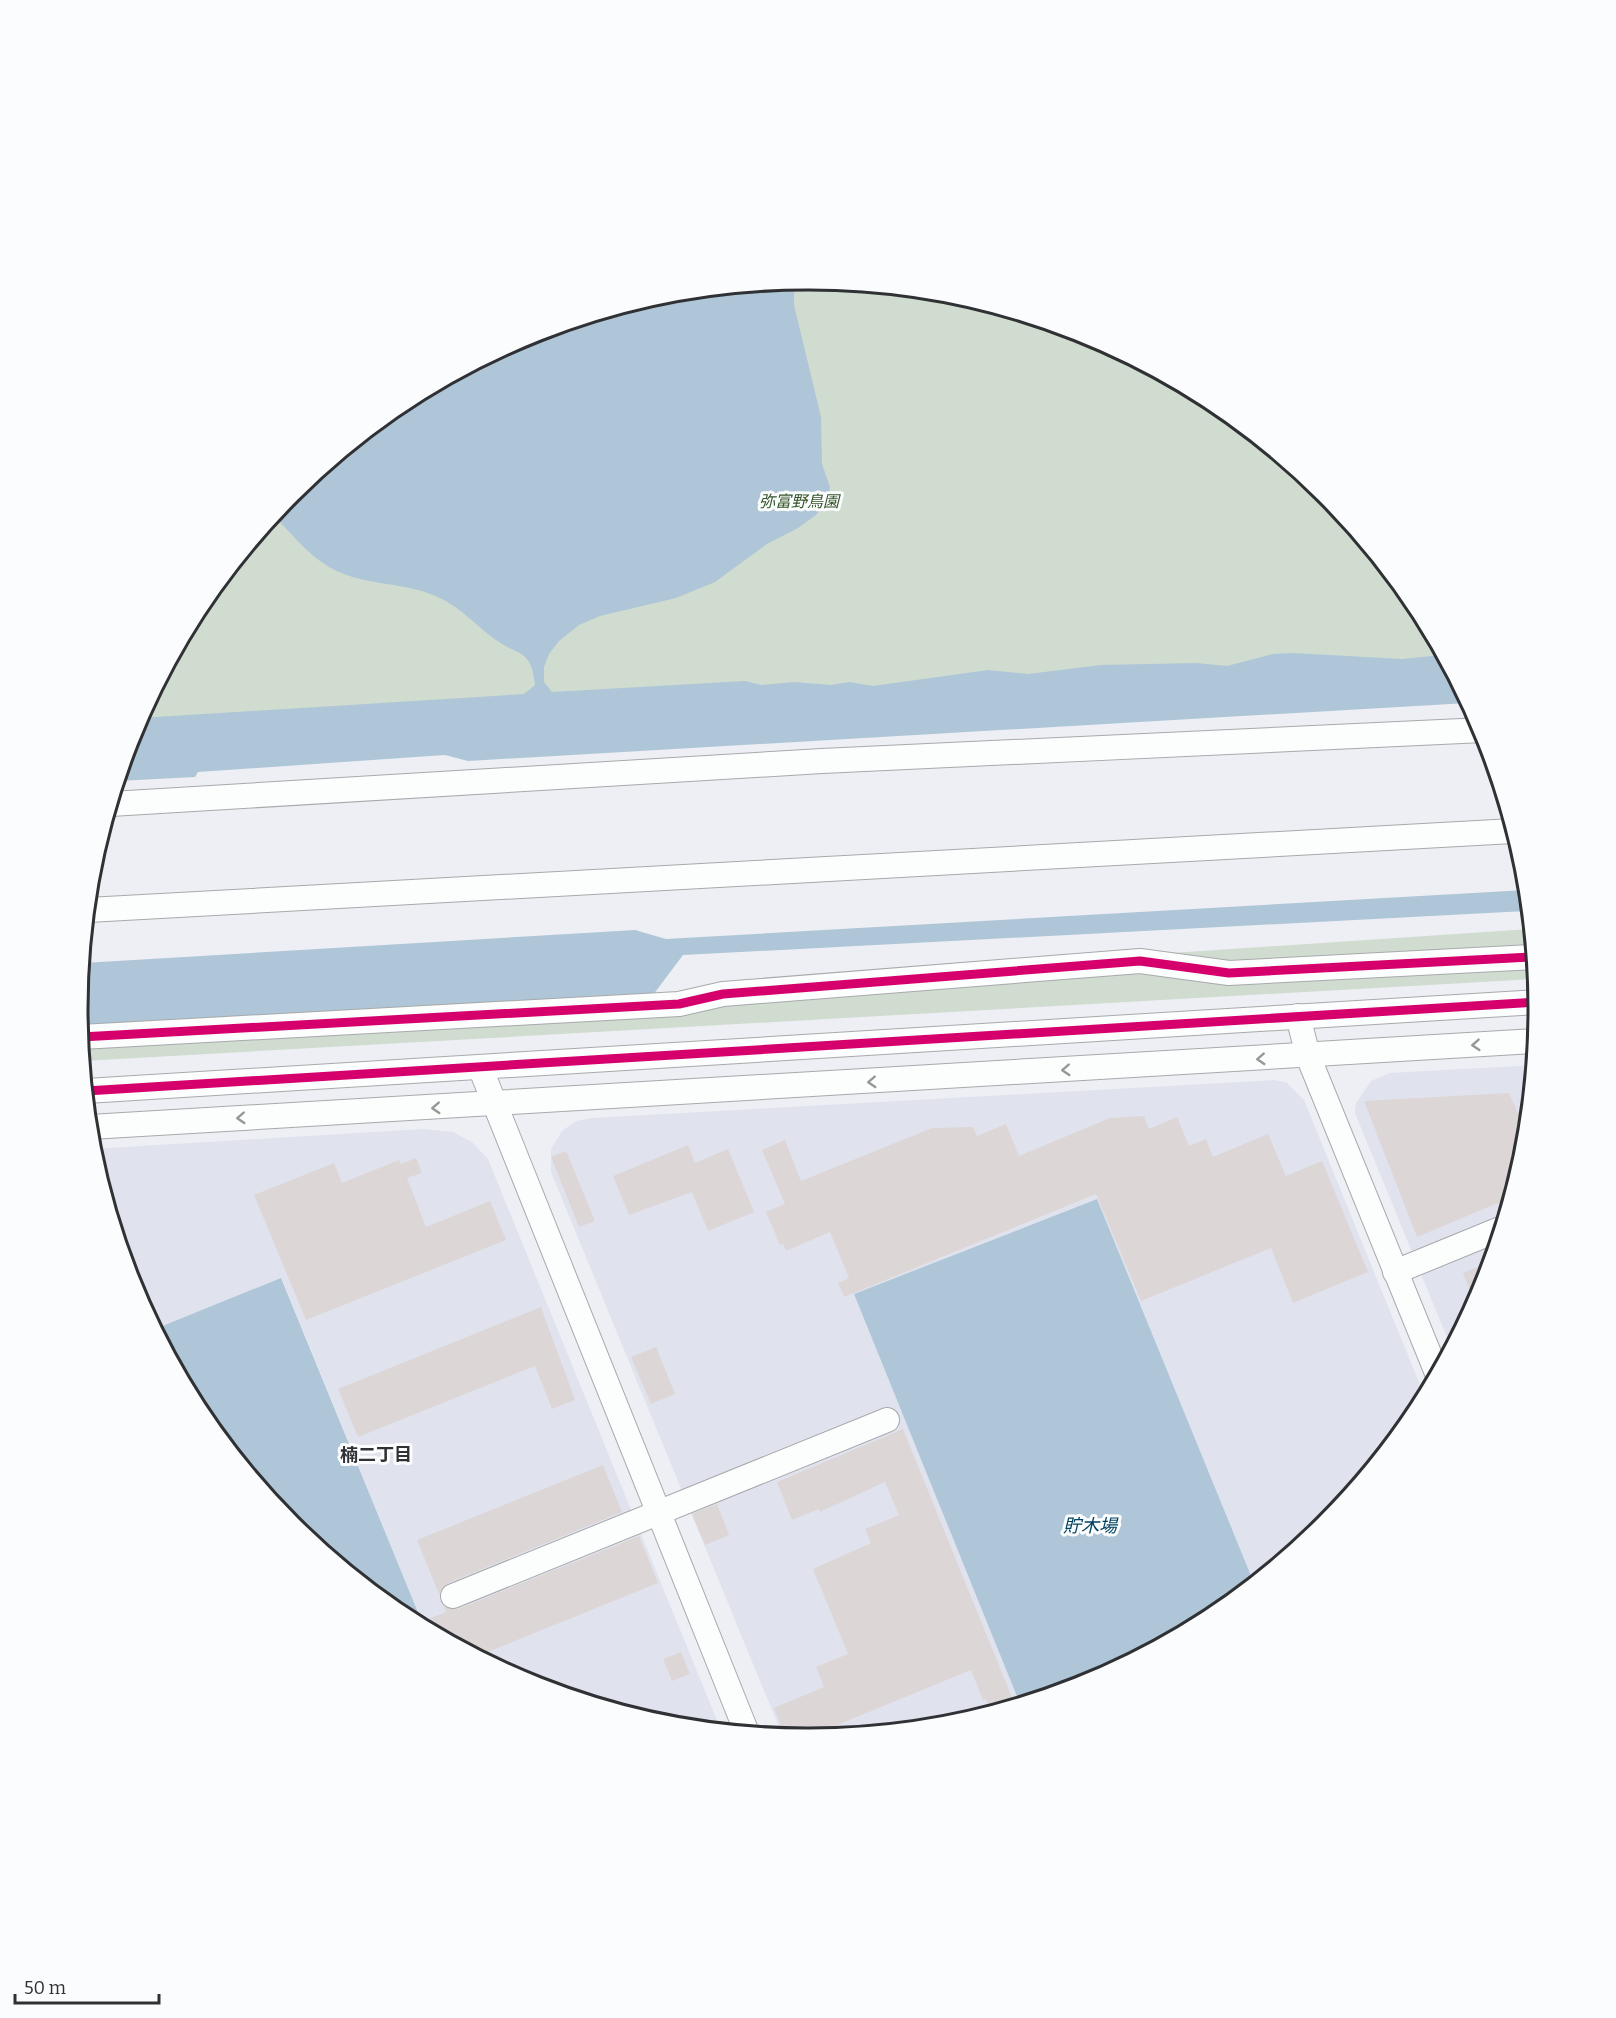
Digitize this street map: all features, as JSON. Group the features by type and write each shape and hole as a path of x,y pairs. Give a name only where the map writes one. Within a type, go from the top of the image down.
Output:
{"street":[{"path":"119,804 810,762 1471,731"},
{"path":"96,910 1505,831"},
{"path":"89,1037 679,1004 723,994 1140,961 1229,973 1526,957"},
{"path":"94,1091 1528,1003"},
{"path":"1298,1016 1308,1056 1433,1364"},
{"path":"99,1127 1527,1042"},
{"path":"480,1067 744,1725"},
{"path":"1395,1272 1491,1233"},
{"path":"453,1596 886,1420"}],"shaded area":[{"path":"1525,1065 1514,1149 1503,1195 1473,1284 1447,1338 1355,1113 1356,1103 1371,1081 1389,1073"},
{"path":"1275,1080 1287,1083 1304,1100 1420,1386 1379,1447 1349,1483 1317,1518 1251,1576 1097,1199 854,1294 1017,1697 948,1715 902,1722 855,1727 779,1727 551,1172 551,1149 562,1131 576,1121 591,1118"},
{"path":"424,1129 453,1132 472,1142 488,1159 718,1722 668,1715 577,1690 533,1674 490,1654 419,1614 282,1279 163,1326 143,1284 127,1240 102,1148"}],"green space":[{"name":"弥富野鳥園","path":"761,291 855,291 948,303 994,314 1083,344 1168,386 1246,438 1317,500 1379,571 1431,649 1449,684 146,729 185,649 237,571 299,500 370,438 448,386 533,344 622,314 668,303"},
{"path":"1523,930 1527,979 90,1061 89,1030 668,995 726,983"}],"water":[{"path":"794,290 794,305 821,417 822,464 830,487 828,501 816,515 798,528 767,544 715,582 676,598 600,616 579,625 559,641 549,654 544,667 544,682 552,692 745,681 761,685 794,682 831,685 849,682 873,686 988,670 1028,674 1101,665 1196,663 1227,666 1273,654 1293,653 1402,659 1435,656 1459,704 468,761 445,755 198,772 195,777 126,781 151,717 524,694 535,685 531,665 523,655 496,640 442,599 422,591 374,582 339,572 304,547 279,522 299,500 370,438 448,386 533,344 622,314 668,303 714,296"},
{"path":"1517,890 1520,911 683,955 653,995 89,1027 90,963 635,930 666,939"},
{"name":"貯木場","path":"1097,1199 1251,1576 1208,1607 1126,1654 1083,1674 1017,1697 854,1294"},
{"path":"281,1278 418,1614 370,1580 334,1550 299,1518 267,1483 210,1409 185,1369 163,1326"}],"building":[{"path":"1509,1093 1520,1112 1514,1149 1501,1202 1417,1237 1364,1101"},
{"path":"1144,1116 1149,1129 1177,1117 1189,1146 1206,1139 1213,1157 1268,1134 1286,1176 1322,1161 1368,1272 1293,1303 1271,1248 1141,1301 1096,1194 844,1297 838,1283 849,1278 830,1232 786,1251 783,1244 780,1245 766,1212 785,1204 762,1150 785,1140 801,1181 932,1128 973,1127 977,1136 1006,1124 1019,1156 1110,1118"},
{"path":"688,1145 695,1163 728,1149 754,1212 708,1231 692,1192 629,1215 613,1176"},
{"path":"566,1151 595,1221 579,1227 551,1157"},
{"path":"416,1158 422,1173 407,1178 426,1227 490,1201 506,1240 306,1320 254,1195 334,1163 342,1183 399,1160 401,1164"},
{"path":"1479,1266 1470,1290 1463,1273"},
{"path":"541,1307 575,1400 552,1409 535,1366 358,1437 338,1389"},
{"path":"656,1347 675,1394 651,1404 631,1357"},
{"path":"903,1429 1012,1698 989,1705 986,1699 983,1700 971,1670 831,1728 782,1727 774,1708 824,1687 816,1667 848,1654 813,1569 871,1543 865,1529 899,1515 885,1482 820,1512 819,1509 792,1520 777,1482"},
{"path":"603,1465 622,1512 448,1583 439,1594 417,1540"},
{"path":"717,1504 729,1535 705,1545 692,1514"},
{"path":"639,1536 658,1583 487,1652 430,1620 446,1612 444,1607 458,1609"},
{"path":"681,1652 690,1674 672,1681 663,1659"}],"cycle path":[{"path":"89,1037 679,1004 723,994 1140,961 1229,973 1526,957"},
{"path":"94,1091 1528,1003"}],"district":[{"name":"楠二丁目","path":"376,1455"}]}
